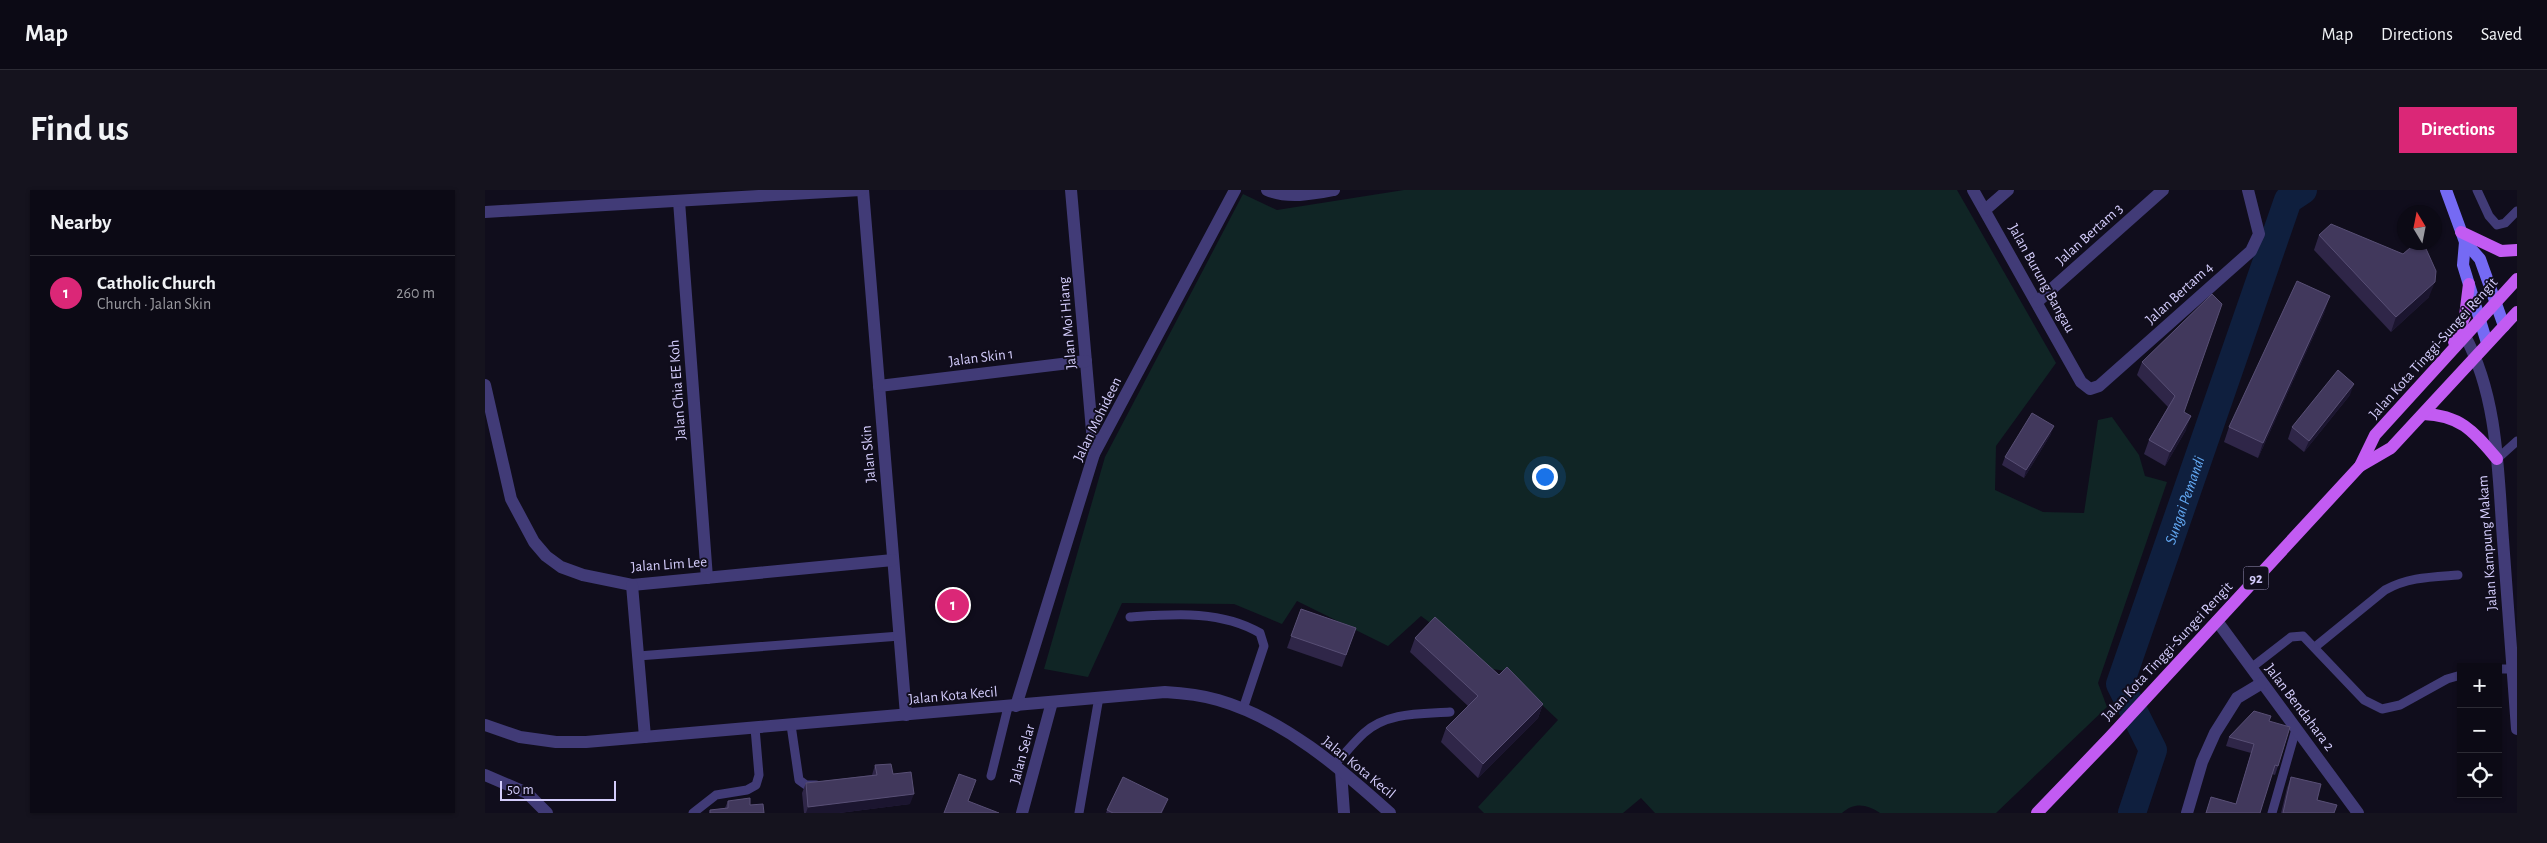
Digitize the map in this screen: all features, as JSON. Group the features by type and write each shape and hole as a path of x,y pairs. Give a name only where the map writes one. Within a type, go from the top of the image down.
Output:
{"main road":[{"path":"2446,190 2463,237 2480,259 2504,326"},
{"path":"2463,237 2501,251 2517,250"},
{"path":"2463,237 2463,265 2487,343"},
{"name":"Jalan Kota Tinggi-Sungei Rengit","path":"2037,813 2110,737 2360,466 2375,435 2517,279"},
{"path":"2447,356 2465,316 2469,284"},
{"name":"Jalan Kota Tinggi-Sungei Rengit","path":"2360,466 2391,448 2517,312"},
{"path":"2423,414 2443,416 2466,425 2497,459"}],"street":[{"path":"485,212 862,190"},
{"name":"Jalan Skin","path":"862,190 906,715"},
{"name":"Jalan Moi Hiang","path":"1071,190 1094,454"},
{"name":"Jalan Mohideen","path":"1012,706 1094,454 1235,190"},
{"path":"1267,190 1278,195 1307,194 1334,190"},
{"name":"Jalan Burung Bangau","path":"1973,190 2081,382"},
{"path":"1985,210 2008,190"},
{"name":"Jalan Bertam 3","path":"2037,302 2163,190"},
{"name":"Jalan Bertam 4","path":"2081,382 2090,389 2099,386 2251,251 2259,234 2250,191"},
{"name":"Jalan Chia EE Koh","path":"679,201 707,578"},
{"name":"Jalan Kampung Makam","path":"2465,336 2476,356 2486,390 2497,459 2513,627 2513,669 2517,729"},
{"name":"Jalan Skin 1","path":"879,386 1086,361"},
{"name":"Jalan Lim Lee","path":"485,385 511,499 534,542 546,556 561,567 583,575 632,585 893,560"},
{"path":"632,585 645,737"},
{"name":"Jalan Bendahara 2","path":"2217,621 2359,813"},
{"path":"2187,813 2202,762 2215,732 2237,698 2262,683"},
{"name":"Jalan Kota Kecil","path":"485,724 519,737 556,742 587,742 1165,692 1218,700 1243,709 1303,742 1338,768 1390,813"},
{"name":"Jalan Selar","path":"1022,813 1052,702"},
{"path":"1338,768 1344,813"},
{"path":"485,775 527,793 547,813"}],"lane":[{"path":"2477,190 2489,216 2497,225 2505,223 2517,211"},
{"path":"2497,459 2517,441"},
{"path":"2315,647 2395,584 2422,578 2458,575"},
{"path":"1130,617 1189,614 1212,617 1260,634 1264,646 1243,709"},
{"path":"2251,668 2295,635 2303,636 2365,700 2382,709 2400,705 2447,679 2457,676"},
{"path":"638,656 900,636"},
{"path":"2502,669 2513,669"},
{"path":"1079,813 1099,697"},
{"path":"991,776 1012,706"},
{"path":"1338,768 1365,732 1384,721 1412,715 1450,712"},
{"path":"791,725 799,780 806,785 828,783"},
{"path":"693,813 716,796 747,790 756,785 759,775 755,728"},
{"path":"2272,813 2296,729"}],"green space":[{"path":"1404,190 1957,190 2056,363 1996,446 1995,490 2043,512 2084,513 2098,420 2112,417 2139,455 2145,476 2167,482 2098,683 2107,707 1996,813 1880,813 1865,806 1856,806 1842,813 1655,813 1641,798 1623,813 1484,813 1478,807 1558,720 1506,671 1492,669 1421,616 1388,646 1297,601 1282,624 1234,604 1122,603 1088,677 1044,669 1105,457 1243,194 1277,210"}],"building":[{"path":"2331,224 2403,254 2408,250 2427,250 2436,271 2435,282 2396,317 2319,235"},
{"path":"2297,281 2330,296 2263,443 2229,427"},
{"path":"2212,294 2222,304 2184,412 2191,416 2170,452 2149,440 2175,396 2142,362"},
{"path":"2338,370 2354,384 2309,441 2292,427"},
{"path":"2032,413 2054,426 2026,470 2005,457"},
{"path":"1301,609 1356,628 1346,655 1291,636"},
{"path":"1435,617 1499,675 1507,667 1543,704 1483,764 1446,728 1478,696 1415,638"},
{"path":"2254,711 2271,716 2269,721 2290,727 2278,766 2275,765 2260,813 2206,813 2211,797 2236,804 2254,744 2229,737"},
{"path":"891,764 893,774 911,772 914,794 808,807 806,783 877,775 875,765"},
{"path":"959,774 976,780 968,801 999,813 944,813"},
{"path":"1123,777 1168,799 1161,813 1113,813 1107,810"},
{"path":"2291,777 2321,784 2317,800 2337,805 2334,813 2283,813"},
{"path":"750,798 750,805 763,804 764,813 710,813 710,810 728,808 728,801"}],"waterway":[{"name":"Sungai Pemandi","path":"2132,813 2153,750 2120,684 2288,200 2303,190"}],"place":[{"name":"Catholic Church","path":"953,605"}]}
